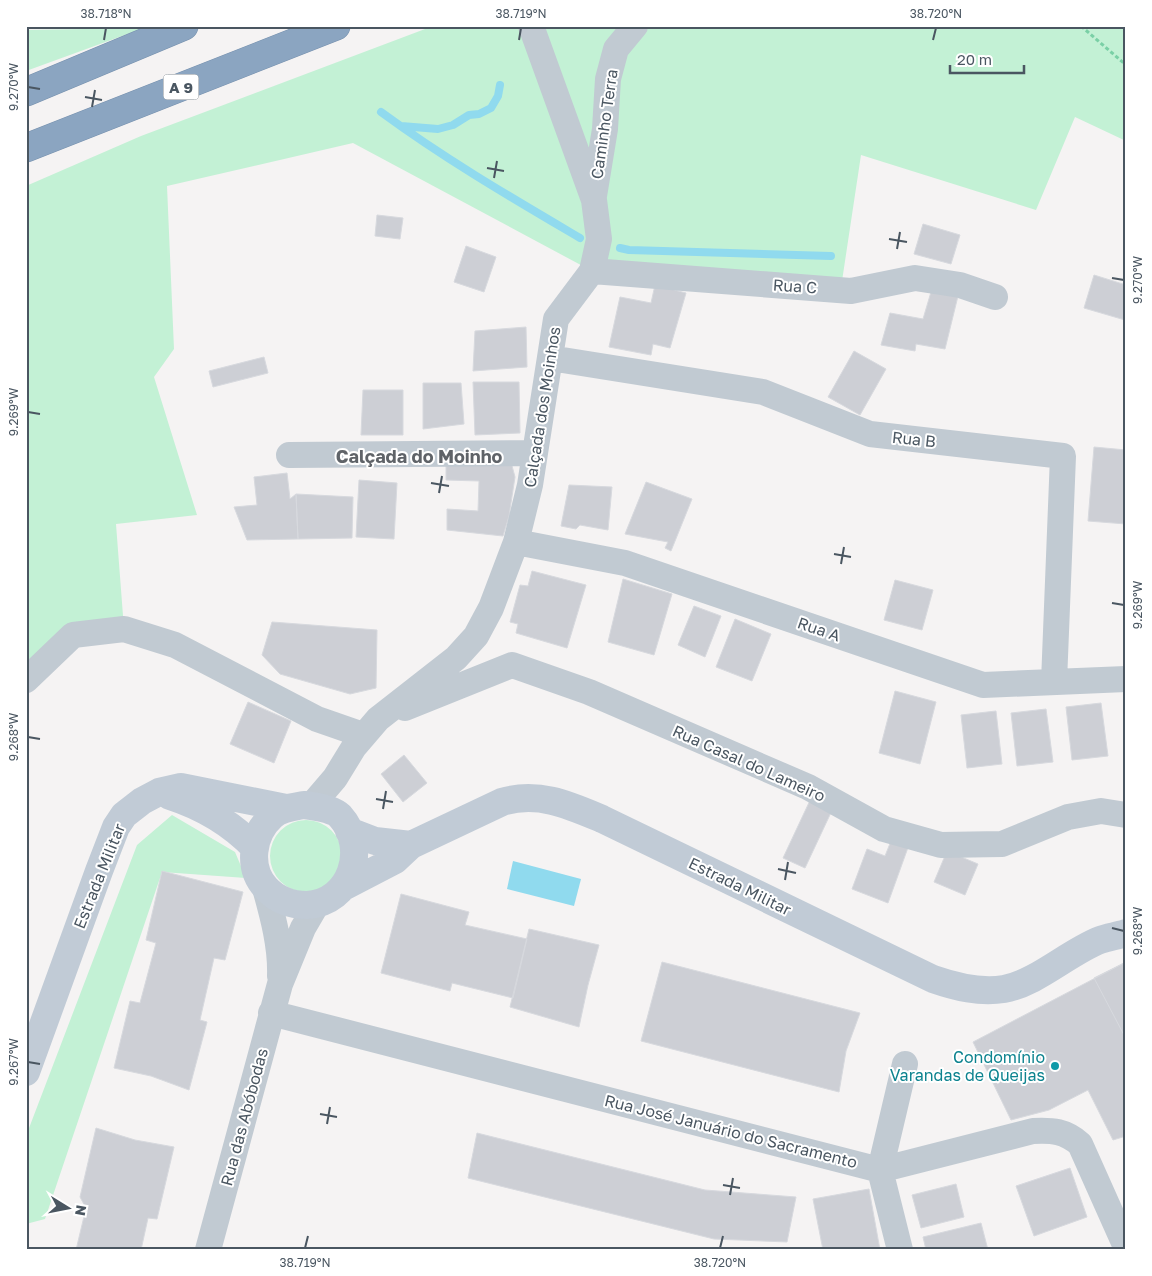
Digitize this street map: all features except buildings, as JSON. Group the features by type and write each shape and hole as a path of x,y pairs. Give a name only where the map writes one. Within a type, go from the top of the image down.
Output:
{"highway":[{"path":"26,92 184,26"},
{"name":"A 9","path":"26,148 336,26"}],"street":[{"name":"Calçada dos Moinhos","path":"365,733 456,658 476,636 491,608 516,542 530,485 556,318 592,271 599,239 594,200 531,26"},
{"name":"Caminho Terra","path":"594,200 605,129 608,79 616,49 635,26"},
{"name":"Rua C","path":"592,271 851,291 915,278 960,285 995,297"},
{"name":"Rua B","path":"550,358 763,392 870,434 1063,456 1054,682"},
{"path":"289,456 534,453"},
{"name":"Rua A","path":"516,542 625,562 983,685 1126,679"},
{"path":"26,680 73,635 124,629 175,645 317,719 365,733"},
{"name":"Rua Casal do Lameiro","path":"365,733 512,665 589,692 808,787 884,829 941,844 1002,844 1068,817 1101,811 1126,815"},
{"path":"365,733 345,780 344,823 354,851 352,872 344,887 330,899 317,904 295,905 279,900 265,888 258,877 254,861 255,842 261,829 272,816 298,807 335,778 365,733"},
{"name":"Estrada Militar","path":"26,1072 99,870 116,827 124,815 142,801 159,792 181,787 298,807"},
{"path":"159,792 203,809 244,836 255,848"},
{"name":"Estrada Militar","path":"344,887 395,860 411,845 502,802 532,797 558,801 602,819 950,986 969,989 1006,989 1031,978 1099,940 1126,933"},
{"path":"298,807 320,807 375,841 411,845"},
{"name":"Rua das Abóbodas","path":"265,888 278,944 280,984"},
{"name":"Rua das Abóbodas","path":"208,1250 280,984 303,928 317,904"},
{"name":"Rua José Januário do Sacramento","path":"272,1012 880,1170 1033,1131 1047,1130 1070,1135 1080,1144 1126,1247"},
{"path":"900,1250 880,1170 905,1064"}],"path":[{"path":"1080,26 1126,65"}],"green space":[{"path":"433,26 1126,26 1126,141 1075,117 1036,210 861,155 839,301 592,271 353,143 167,186 174,349 154,377 197,515 116,524 124,629 73,635 26,680 26,186 141,136"},
{"path":"144,28 26,71 26,30"},
{"path":"172,815 235,852 246,878 162,872 45,1219 26,1224 26,1136 137,845"},
{"path":"313,820 332,830 340,842 342,856 340,870 332,882 320,890 299,892 280,882 272,870 270,849 280,830 292,822"}],"water":[{"path":"513,861 581,879 574,906 507,889"}],"waterway":[{"path":"401,126 438,129 453,125 469,115 479,114 491,108 498,96 500,85"},
{"path":"381,112 454,162 580,238"},
{"path":"620,248 629,250 831,256"}],"place":[{"name":"Condomínio Varandas de Queijas","path":"1055,1066"}],"district":[{"name":"Calçada do Moinho","path":"419,456"}]}
